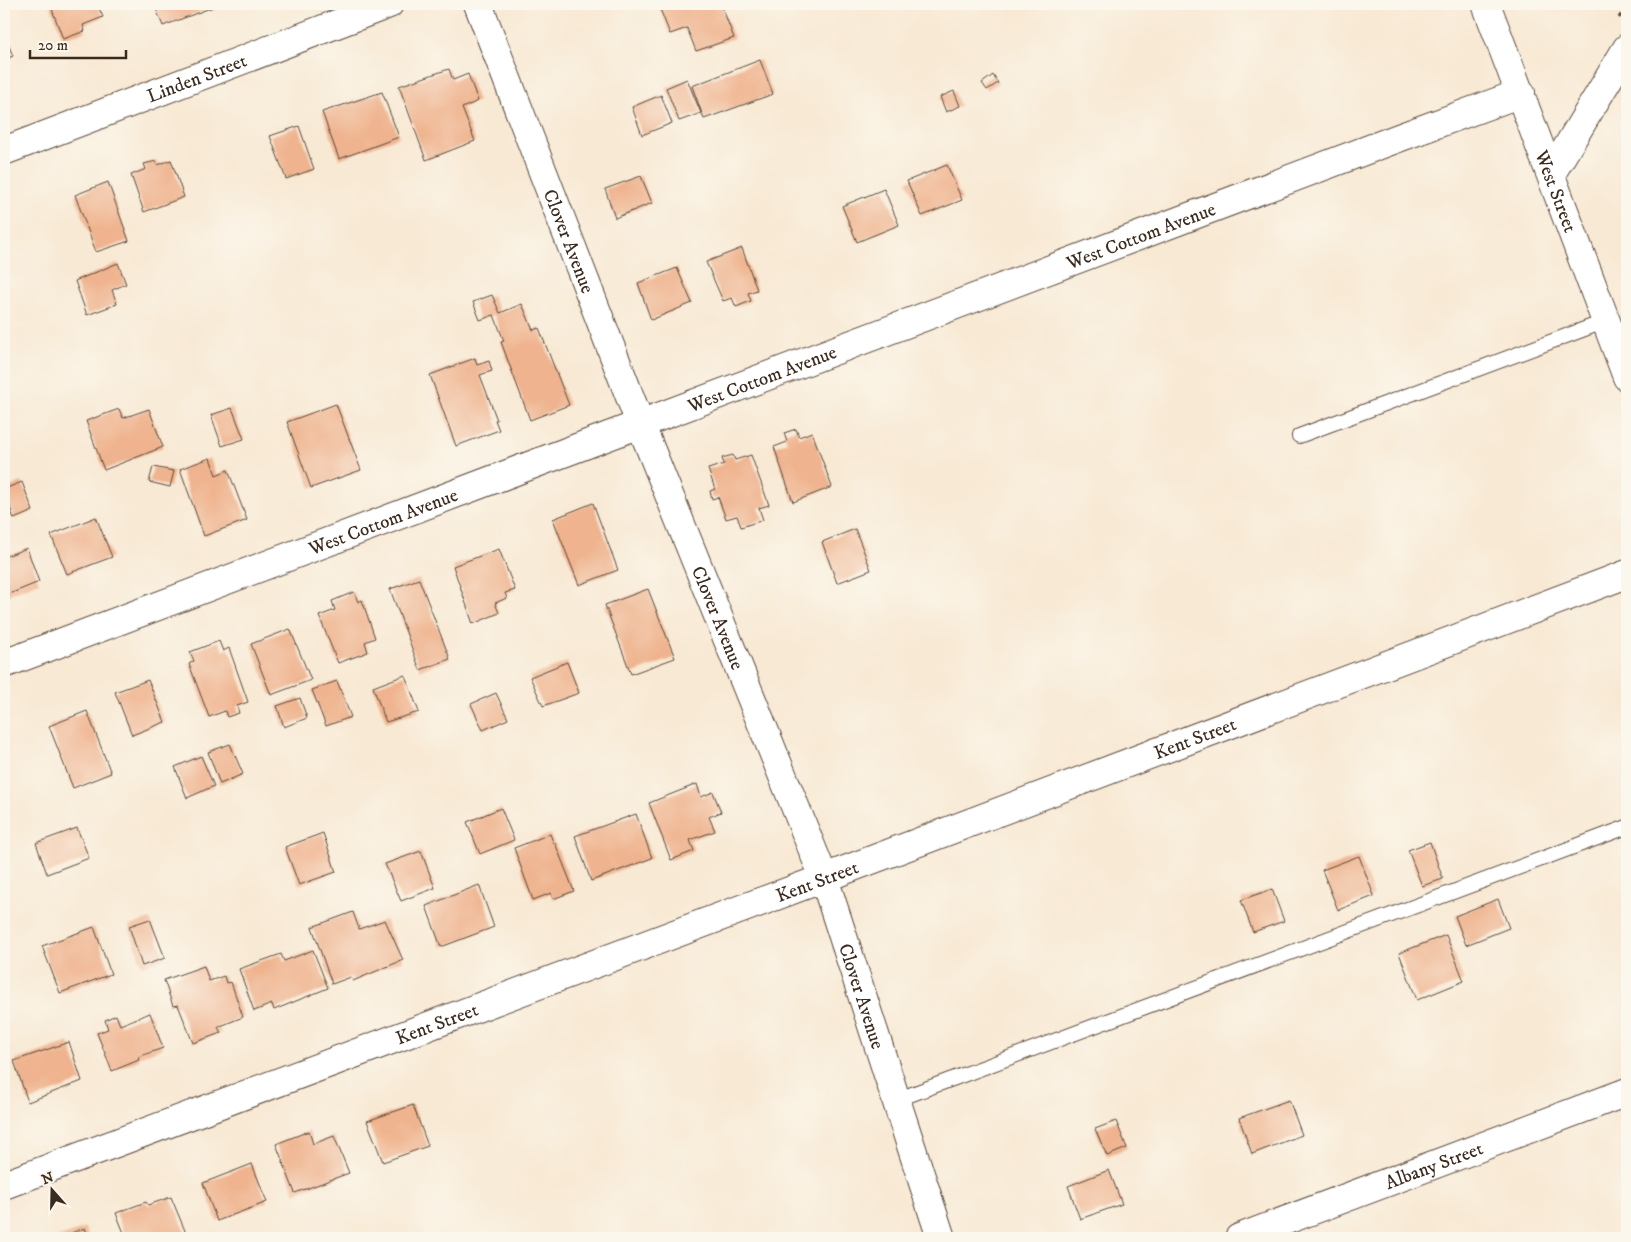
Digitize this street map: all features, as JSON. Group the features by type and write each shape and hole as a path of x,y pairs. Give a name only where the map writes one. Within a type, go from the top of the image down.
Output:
{"street":[{"name":"Linden Street","path":"4,151 389,4"},
{"name":"Clover Avenue","path":"478,4 640,423 824,878 941,1238"},
{"name":"West Street","path":"1486,4 1627,377"},
{"path":"1551,174 1627,48"},
{"name":"West Cottom Avenue","path":"4,664 640,423 1521,93"},
{"name":"Kent Street","path":"4,1185 824,878 1627,574"},
{"name":"Albany Street","path":"1239,1238 1627,1092"}],"lane":[{"path":"1299,436 1606,320"},
{"path":"896,1100 1627,827"}],"building":[{"path":"50,4 97,4 103,17 83,25 85,31 63,39"},
{"path":"154,4 212,4 213,7 163,26"},
{"path":"658,4 721,4 734,38 696,51 687,28 670,34"},
{"path":"4,34 13,56 4,60"},
{"path":"760,60 773,94 704,119 692,86"},
{"path":"449,69 453,80 468,74 478,101 462,108 475,141 426,160 399,86"},
{"path":"993,75 998,83 987,90 982,83"},
{"path":"687,79 701,113 679,121 666,88"},
{"path":"954,91 960,106 946,112 940,97"},
{"path":"382,92 399,137 339,159 322,112"},
{"path":"661,95 672,123 642,135 632,107"},
{"path":"299,126 314,169 286,179 270,136"},
{"path":"171,160 184,197 144,212 131,175 146,169 144,164 156,161 158,165"},
{"path":"947,165 962,200 922,216 907,181"},
{"path":"641,176 652,203 615,218 605,189"},
{"path":"108,182 129,241 96,252 75,195"},
{"path":"884,189 899,225 857,242 842,206"},
{"path":"742,248 757,290 748,293 751,301 736,307 732,298 723,301 706,262"},
{"path":"118,263 126,284 112,290 117,304 87,315 75,281"},
{"path":"677,268 692,303 651,320 638,283"},
{"path":"492,295 500,313 522,304 533,330 539,328 569,405 530,420 501,342 504,341 494,315 480,320 473,302"},
{"path":"475,358 477,365 489,361 492,371 480,375 499,430 456,446 430,375"},
{"path":"336,404 361,470 311,488 287,422"},
{"path":"232,408 244,439 222,446 211,415"},
{"path":"119,409 123,418 149,409 163,447 104,470 86,421"},
{"path":"796,429 799,437 812,432 832,487 793,502 774,447 787,442 784,433"},
{"path":"733,455 735,460 751,455 769,505 759,508 763,520 741,527 737,516 726,519 718,497 712,499 710,491 715,489 708,469 724,464 722,458"},
{"path":"210,458 216,475 228,470 247,520 204,536 180,469"},
{"path":"153,467 174,471 170,487 149,482"},
{"path":"22,482 33,511 14,519 4,489"},
{"path":"593,503 618,570 579,585 553,519"},
{"path":"96,517 112,557 67,574 51,535"},
{"path":"855,529 871,570 837,583 822,542"},
{"path":"27,548 39,582 7,595 9,600 4,602 4,557"},
{"path":"499,549 515,590 505,593 507,598 495,603 499,613 473,624 453,566"},
{"path":"419,579 450,659 420,670 390,589"},
{"path":"648,589 675,658 631,674 605,605"},
{"path":"354,592 358,602 362,600 375,638 365,642 368,652 338,663 319,616 335,610 332,601"},
{"path":"290,629 311,680 271,695 251,644"},
{"path":"219,641 223,651 229,648 248,702 237,706 239,713 227,717 225,711 209,717 189,664 194,661 190,652"},
{"path":"567,662 579,693 543,706 530,677"},
{"path":"405,675 419,712 386,722 373,687"},
{"path":"148,680 165,722 132,735 115,692"},
{"path":"337,681 351,717 326,726 312,690"},
{"path":"496,693 508,719 483,730 471,704"},
{"path":"300,698 307,718 284,727 277,706"},
{"path":"87,711 111,773 73,788 49,726"},
{"path":"230,744 243,774 220,784 208,752"},
{"path":"201,756 214,786 187,798 175,767"},
{"path":"697,784 701,797 713,792 721,812 709,817 715,831 690,840 694,851 671,860 649,803"},
{"path":"501,808 514,840 480,854 467,822"},
{"path":"636,814 652,858 591,881 575,836"},
{"path":"77,828 89,858 47,874 36,843"},
{"path":"323,833 336,872 299,885 285,847"},
{"path":"550,834 574,891 553,899 551,893 533,900 514,848"},
{"path":"1430,842 1443,879 1422,886 1408,850"},
{"path":"421,851 435,888 401,901 385,864"},
{"path":"1359,856 1374,896 1338,910 1322,870"},
{"path":"479,885 494,927 441,947 426,906"},
{"path":"1272,889 1284,921 1253,932 1241,900"},
{"path":"1498,899 1509,928 1466,945 1455,916"},
{"path":"353,912 359,929 385,920 403,960 353,981 351,977 332,984 312,927"},
{"path":"150,919 165,958 142,966 129,926"},
{"path":"94,927 111,974 60,993 42,946"},
{"path":"1446,935 1464,981 1417,1000 1399,953"},
{"path":"313,950 328,988 274,1010 272,1004 254,1011 239,969 281,954 284,961"},
{"path":"204,966 209,981 224,976 226,983 231,982 243,1017 218,1027 221,1033 193,1043 178,1005 173,1006 164,980"},
{"path":"150,1013 163,1048 138,1057 139,1060 112,1071 97,1033 108,1029 105,1020 116,1015 120,1025"},
{"path":"69,1042 82,1081 28,1102 14,1061"},
{"path":"1289,1100 1302,1135 1252,1154 1239,1118"},
{"path":"413,1105 428,1146 383,1162 367,1121"},
{"path":"1116,1121 1127,1148 1107,1156 1095,1129"},
{"path":"309,1131 313,1144 334,1136 349,1173 295,1193 276,1144"},
{"path":"252,1164 267,1202 217,1221 203,1183"},
{"path":"1109,1170 1122,1204 1080,1219 1068,1186"},
{"path":"171,1197 188,1238 126,1238 116,1213 146,1202 148,1205"},
{"path":"85,1228 89,1238 57,1238"}]}
